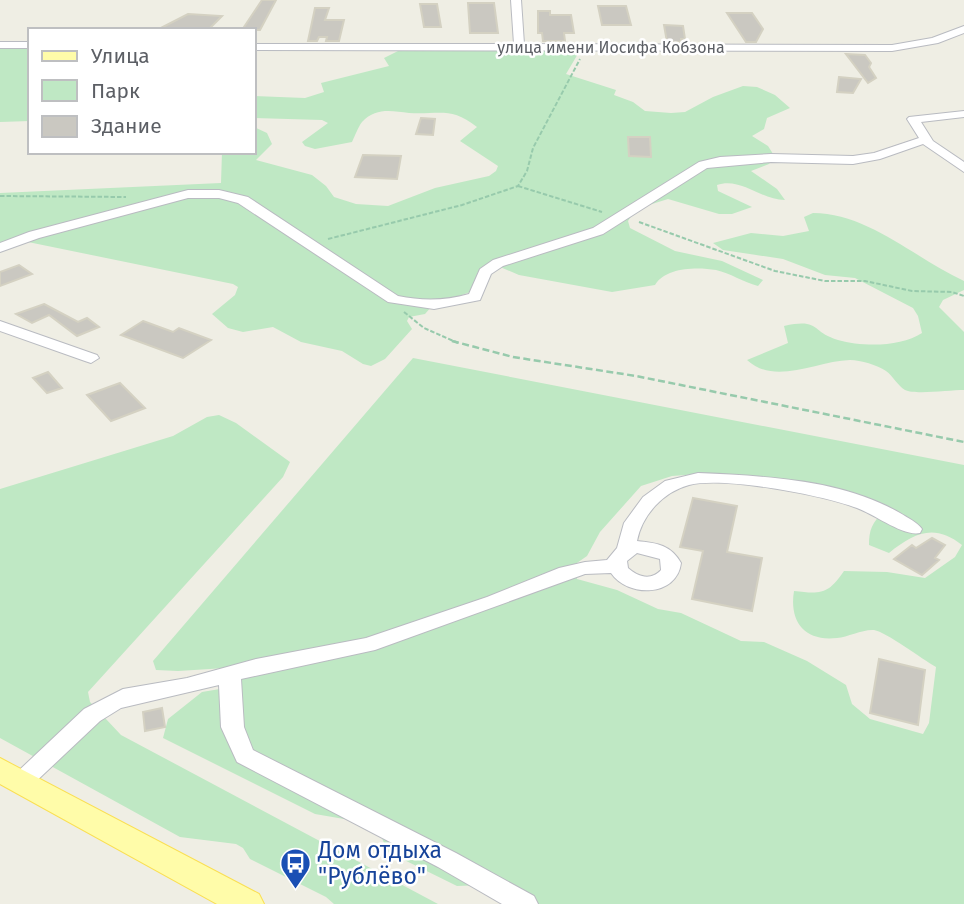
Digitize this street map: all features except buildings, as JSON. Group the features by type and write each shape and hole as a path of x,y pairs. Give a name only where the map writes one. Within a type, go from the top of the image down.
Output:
{"main road":[{"path":"11,776 247,904"}],"street":[{"path":"516,0 519,48"},
{"name":"улица имени Иосифа Кобзона","path":"256,47 904,47 934,41 964,29"},
{"path":"0,45 28,45"},
{"path":"964,114 913,119 926,139 964,168"},
{"path":"4,246 165,199 208,194 243,200 393,299 415,305 440,305 475,297 485,272 498,264 598,231 691,171 720,161 806,157 853,160 876,156 926,139"},
{"path":"0,326 91,358"},
{"path":"11,776 92,715 113,702 138,693 187,686 230,674 368,645 494,602 566,573 622,558 627,537 646,504 664,487 690,479 724,479 817,491 870,504 892,514 913,529"},
{"path":"230,674 232,731 236,744 245,755 447,860 525,904"}],"path":[{"path":"518,186 527,172 533,148 585,48"},
{"path":"311,243 411,219 518,186 652,226 775,271 825,281 865,281 912,291 952,292 964,296"},
{"path":"0,196 128,197"},
{"path":"393,299 410,319 428,331 467,346 635,375 699,391 964,442"}],"green space":[{"path":"0,47 28,47 28,121 0,122"},
{"path":"398,51 579,52 566,74 616,90 614,95 633,102 645,111 685,112 713,97 743,86 757,87 775,95 790,108 767,118 764,129 752,136 768,146 775,157 769,164 751,171 777,189 785,200 726,183 717,185 718,191 752,207 732,214 719,214 668,199 636,209 628,221 630,228 675,251 722,261 763,280 758,286 716,270 691,269 666,275 655,285 612,292 519,275 493,264 478,272 470,292 432,306 425,314 409,317 407,321 412,329 385,359 371,366 342,351 301,342 273,327 243,332 228,328 212,314 235,295 238,287 233,284 28,242 0,245 0,193 221,183 222,154 256,154 256,128 267,133 272,144 256,160 312,175 326,186 334,197 356,204 388,206 435,188 489,176 496,171 498,166 460,141 477,127 452,114 379,112 362,122 352,142 315,149 302,142 328,123 322,120 256,118 256,96 305,98 324,92 321,83 389,66 384,58"},
{"path":"813,213 833,215 872,229 964,281 964,290 943,300 939,307 964,332 964,390 905,390 889,373 869,363 854,360 783,372 758,368 747,360 788,343 784,326 796,324 810,325 829,337 859,344 893,343 922,333 913,308 855,278 825,275 783,259 723,250 713,243 751,233 783,236 809,231 804,217"},
{"path":"413,358 964,465 964,904 514,904 484,885 457,886 388,852 371,813 344,819 315,814 163,738 168,719 202,692 226,688 226,668 156,670 153,661","holes":["712,473 875,500 884,512 872,527 869,545 889,553 907,540 924,533 942,534 962,545 955,557 925,578 887,572 844,571 828,589 811,593 794,591 794,612 801,627 816,637 837,638 874,630 895,640 936,667 929,723 923,734 870,719 852,704 846,685 807,661 764,642 741,641 681,613 658,609 617,590 577,579 574,565 587,556 600,532 641,486 672,476"]},
{"path":"219,415 236,423 290,462 283,477 88,692 90,702 121,735 438,904 334,904 326,897 250,859 243,848 236,844 180,837 0,738 0,489 173,436 207,417"}],"place":[{"name":"Дом отдыха \"Рублёво\"","path":"295,890"}]}
